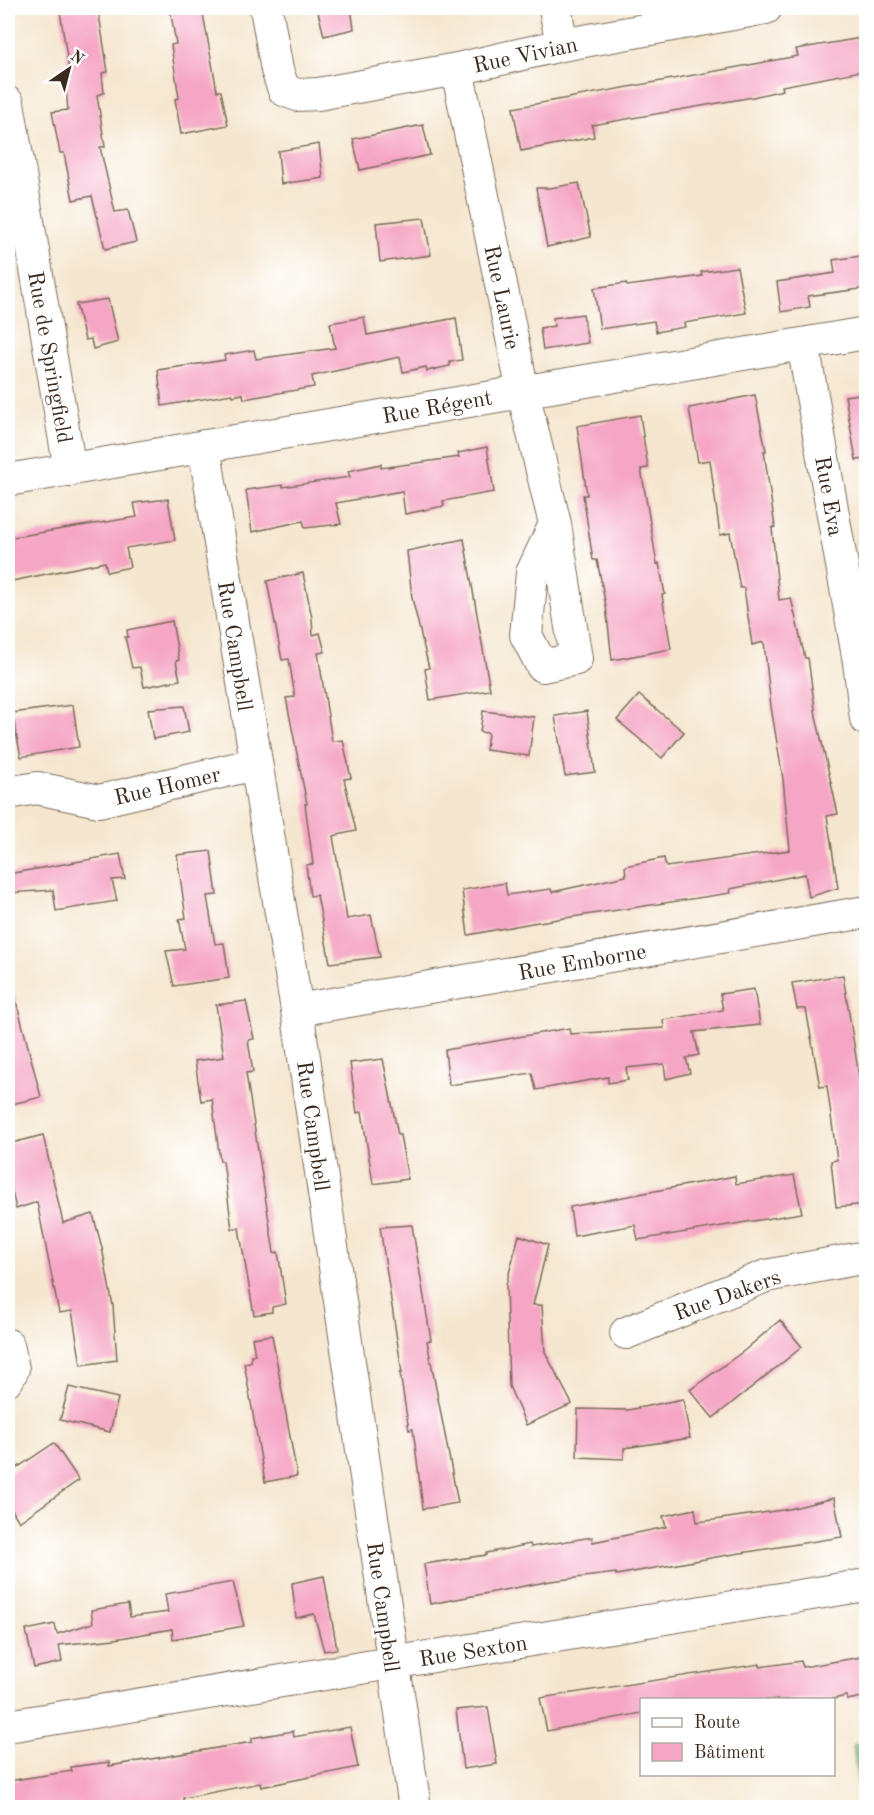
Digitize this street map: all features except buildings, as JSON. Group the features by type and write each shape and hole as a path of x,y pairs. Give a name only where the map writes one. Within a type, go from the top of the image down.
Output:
{"street":[{"name":"Rue Vivian","path":"266,8 275,59 284,90 297,95 318,94 457,69 562,45 766,8"},
{"path":"555,8 562,45"},
{"name":"Rue Laurie","path":"457,69 523,392 555,524"},
{"name":"Rue de Springfield","path":"8,103 70,470"},
{"name":"Rue Régent","path":"8,480 867,333"},
{"name":"Rue Eva","path":"803,344 863,661 867,718"},
{"name":"Rue Campbell","path":"204,446 297,1010 415,1808"},
{"name":"Rue Homer","path":"8,792 37,788 99,801 255,764"},
{"name":"Rue Emborne","path":"297,1010 867,912"},
{"name":"Rue Dakers","path":"626,1333 766,1276 867,1257"},
{"path":"8,1345 13,1369 8,1379"},
{"name":"Rue Sexton","path":"8,1726 867,1585"}],"green space":[{"path":"866,1743 866,1807 861,1807 853,1745"}]}
